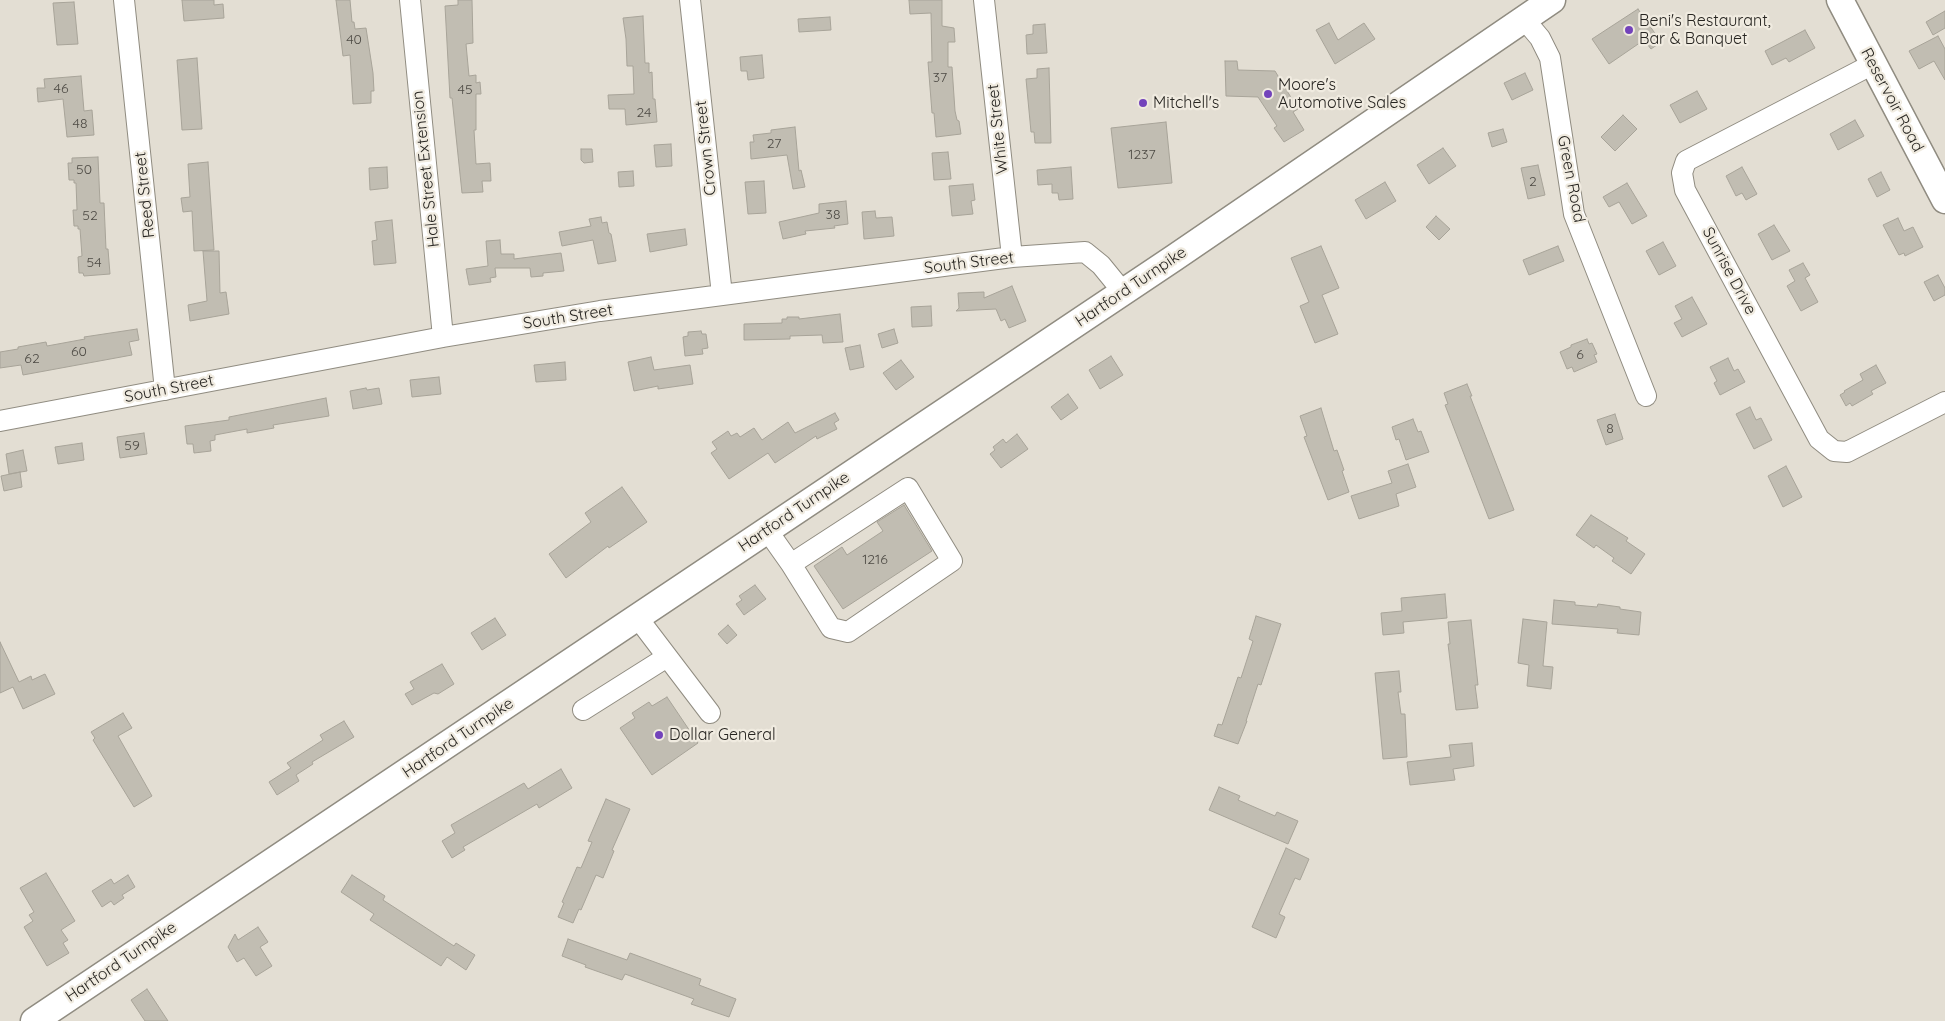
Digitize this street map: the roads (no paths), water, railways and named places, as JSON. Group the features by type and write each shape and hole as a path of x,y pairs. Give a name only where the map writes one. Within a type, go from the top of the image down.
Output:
{"main road":[{"name":"Hartford Turnpike","path":"34,1021 1123,292 1552,0"},
{"name":"Reservoir Road","path":"1840,0 1945,200"}],"street":[{"name":"Reed Street","path":"124,0 165,390"},
{"name":"Hale Street Extension","path":"410,0 443,337"},
{"name":"Crown Street","path":"690,0 722,296"},
{"name":"White Street","path":"984,0 1012,257"},
{"name":"Green Road","path":"1524,19 1540,38 1550,58 1574,214 1646,396"},
{"name":"Sunrise Drive","path":"1873,64 1686,161 1682,173 1685,190 1819,439 1826,445 1834,451 1847,452 1945,402"},
{"name":"South Street","path":"0,421 443,337 600,311 1012,257 1085,252 1102,265 1123,292"},
{"path":"767,530 791,564 831,628 848,632 952,561 908,488 791,564"},
{"path":"637,617 710,713"},
{"path":"583,710 667,657"}],"place":[{"name":"Beni's Restaurant, Bar & Banquet","path":"1629,30"},
{"name":"Moore's Automotive Sales","path":"1268,94"},
{"name":"Mitchell's","path":"1143,103"},
{"name":"Dollar General","path":"659,735"}]}
